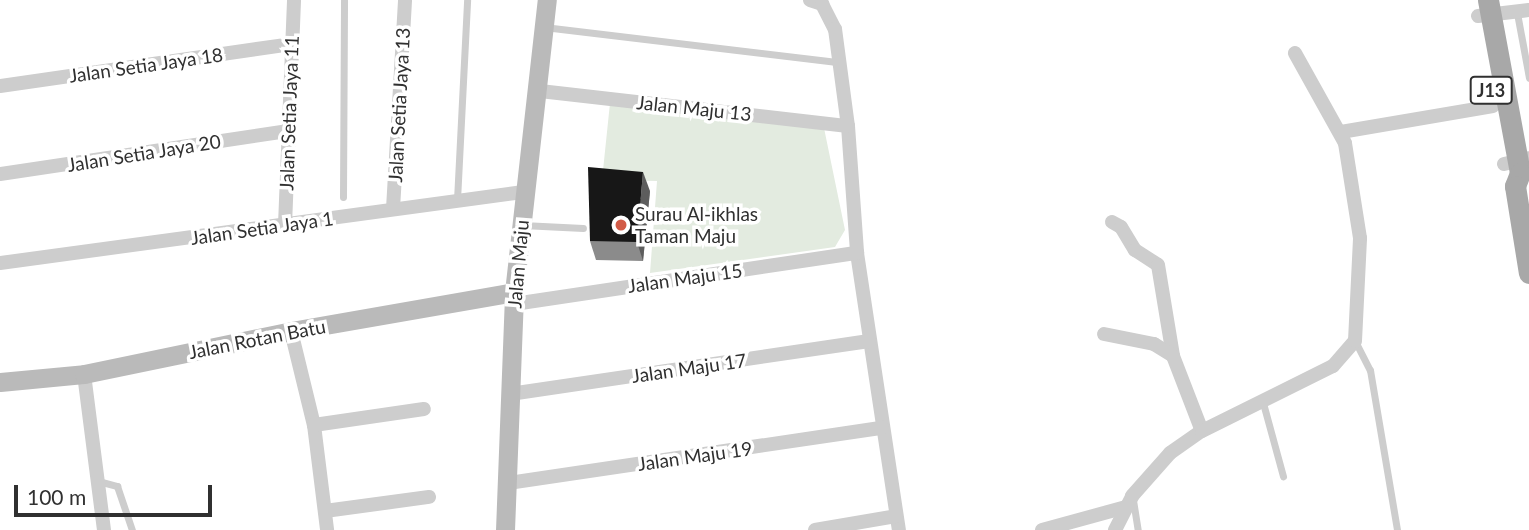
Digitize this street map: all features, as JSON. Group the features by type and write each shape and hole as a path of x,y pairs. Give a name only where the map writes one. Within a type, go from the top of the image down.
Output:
{"main road":[{"name":"J13","path":"1483,8 1493,106 1517,161"},
{"name":"J13","path":"1483,8 1517,161 1507,178 1515,186 1529,270"}],"street":[{"name":"Jalan Setia Jaya 11","path":"285,225 294,0"},
{"name":"Jalan Setia Jaya 13","path":"393,209 405,0"},
{"name":"Jalan Maju","path":"505,530 514,298 523,192 540,91 547,0"},
{"path":"810,0 822,4 829,13 839,62 848,125 857,253 898,523 815,530"},
{"path":"1483,8 1523,12"},
{"name":"Jalan Setia Jaya 18","path":"0,86 291,44"},
{"path":"1115,530 1129,501 1170,453 1202,431 1333,366 1355,341 1360,238 1341,132 1296,53"},
{"name":"Jalan Maju 13","path":"540,91 848,125"},
{"path":"1341,132 1493,106"},
{"name":"Jalan Setia Jaya 20","path":"0,174 287,131"},
{"name":"Jalan Setia Jaya 1","path":"0,263 523,192"},
{"path":"1112,222 1121,227 1135,250 1158,265 1173,356 1202,431"},
{"name":"Jalan Maju 15","path":"514,298 857,253"},
{"name":"Jalan Rotan Batu","path":"3,379 84,374 290,331 514,298"},
{"path":"290,331 314,425 327,530"},
{"path":"1104,334 1145,341 1173,356"},
{"name":"Jalan Maju 17","path":"510,394 869,341"},
{"path":"84,374 104,530"},
{"path":"314,425 424,409"},
{"name":"Jalan Maju 19","path":"508,484 882,428"},
{"path":"325,511 429,497"},
{"path":"1042,530 1129,501"}],"lane":[{"path":"343,197 344,0"},
{"path":"457,201 467,0"},
{"path":"1523,12 1529,78"},
{"path":"544,27 839,62"},
{"path":"521,225 583,228"},
{"path":"1355,341 1370,370 1397,530"},
{"path":"1263,403 1283,476"},
{"path":"97,481 117,486 132,530"},
{"path":"1129,501 1138,530"}],"shaded area":[{"path":"610,103 824,128 845,230 835,247 650,273 657,181 602,180"}],"building":[{"name":"Surau Al-ikhlas Taman Maju","path":"588,167 643,172 637,242 590,241"}],"place":[{"name":"Surau Al-ikhlas Taman Maju","path":"621,225"}]}
